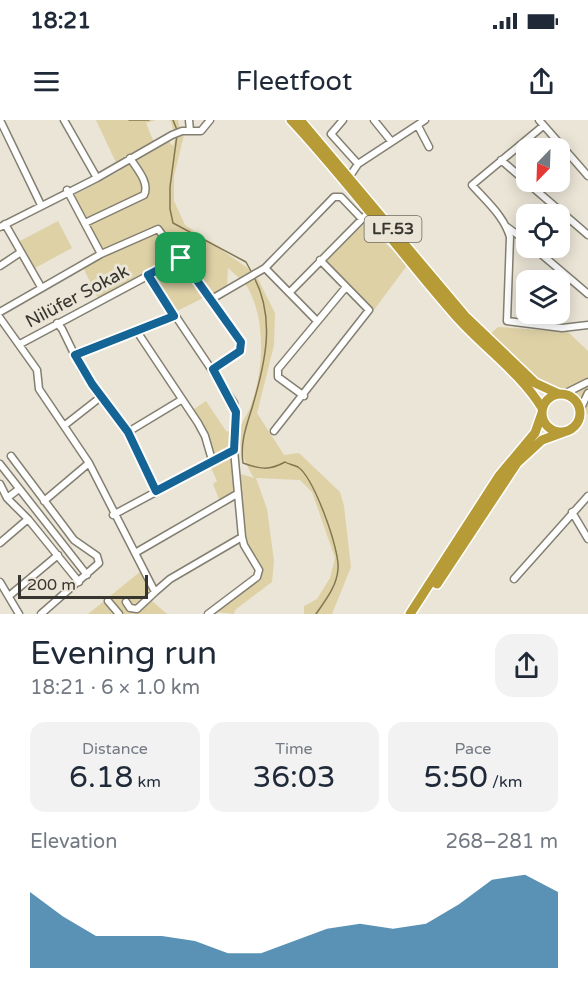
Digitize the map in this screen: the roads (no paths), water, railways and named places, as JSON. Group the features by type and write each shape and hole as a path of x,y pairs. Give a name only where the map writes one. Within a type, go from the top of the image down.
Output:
{"highway":[{"name":"LF.53","path":"290,120 326,157 457,316 530,389 542,410 548,427 564,432"},
{"name":"LF.53","path":"300,120 350,176 452,301 486,338 535,383 574,400 579,410"},
{"path":"410,614 494,484 535,433 547,400 562,394"},
{"path":"417,614 517,463 542,441 564,432 578,422 579,410"}],"street":[{"path":"0,120 41,205"},
{"path":"64,120 97,178"},
{"path":"186,131 189,120"},
{"path":"41,287 3,225 67,190 97,178 172,135 186,131 201,131 210,120"},
{"path":"343,120 331,134 358,164"},
{"path":"374,120 391,141"},
{"path":"350,176 358,164 425,120"},
{"path":"516,234 507,227 472,185 541,123 588,176"},
{"path":"418,126 429,147"},
{"path":"85,223 144,195 147,190 145,182 130,158"},
{"path":"501,160 588,235"},
{"path":"67,190 101,254"},
{"path":"210,300 263,269 334,197 341,197 361,218"},
{"path":"290,292 361,218 370,212"},
{"path":"507,227 510,237 507,321 562,328 588,325"},
{"path":"0,312 101,254 158,229 241,342 240,351 213,369"},
{"path":"0,266 21,252"},
{"name":"Nilüfer Sokak","path":"20,344 181,258"},
{"path":"546,258 588,294"},
{"path":"274,431 304,396 369,310 320,260"},
{"path":"263,269 290,292 316,320"},
{"path":"148,275 174,316 213,369 236,412 234,450 242,537 259,570 257,577 208,614"},
{"path":"304,396 278,377 276,373 316,320 346,287"},
{"path":"75,355 174,316"},
{"path":"0,318 37,370 39,389 89,463 113,514 155,592"},
{"path":"57,323 75,355 128,432 156,491"},
{"path":"136,330 205,436 212,460"},
{"path":"562,394 588,382"},
{"path":"579,410 588,393"},
{"path":"65,425 102,396"},
{"path":"128,432 181,400"},
{"path":"113,514 234,450"},
{"path":"11,456 74,540 96,556 99,562 80,582 41,614"},
{"path":"44,501 89,463"},
{"path":"0,464 87,575"},
{"path":"0,484 7,498 28,519 80,582"},
{"path":"7,498 20,489"},
{"path":"135,553 237,494"},
{"path":"514,579 588,496"},
{"path":"572,512 588,539"},
{"path":"0,543 28,519"},
{"path":"126,602 130,608 137,609 170,579 242,537"},
{"path":"9,596 58,555"},
{"path":"0,582 19,614"},
{"path":"108,601 119,614"}],"waterway":[{"path":"129,120 149,120"},
{"path":"173,120 177,130"},
{"path":"177,135 170,187 170,209 173,223 246,262 252,273"},
{"path":"254,277 265,309 266,342 261,375 244,435 243,463 264,468 285,462 298,467 318,499 335,547 338,569 333,587 316,614"}]}
